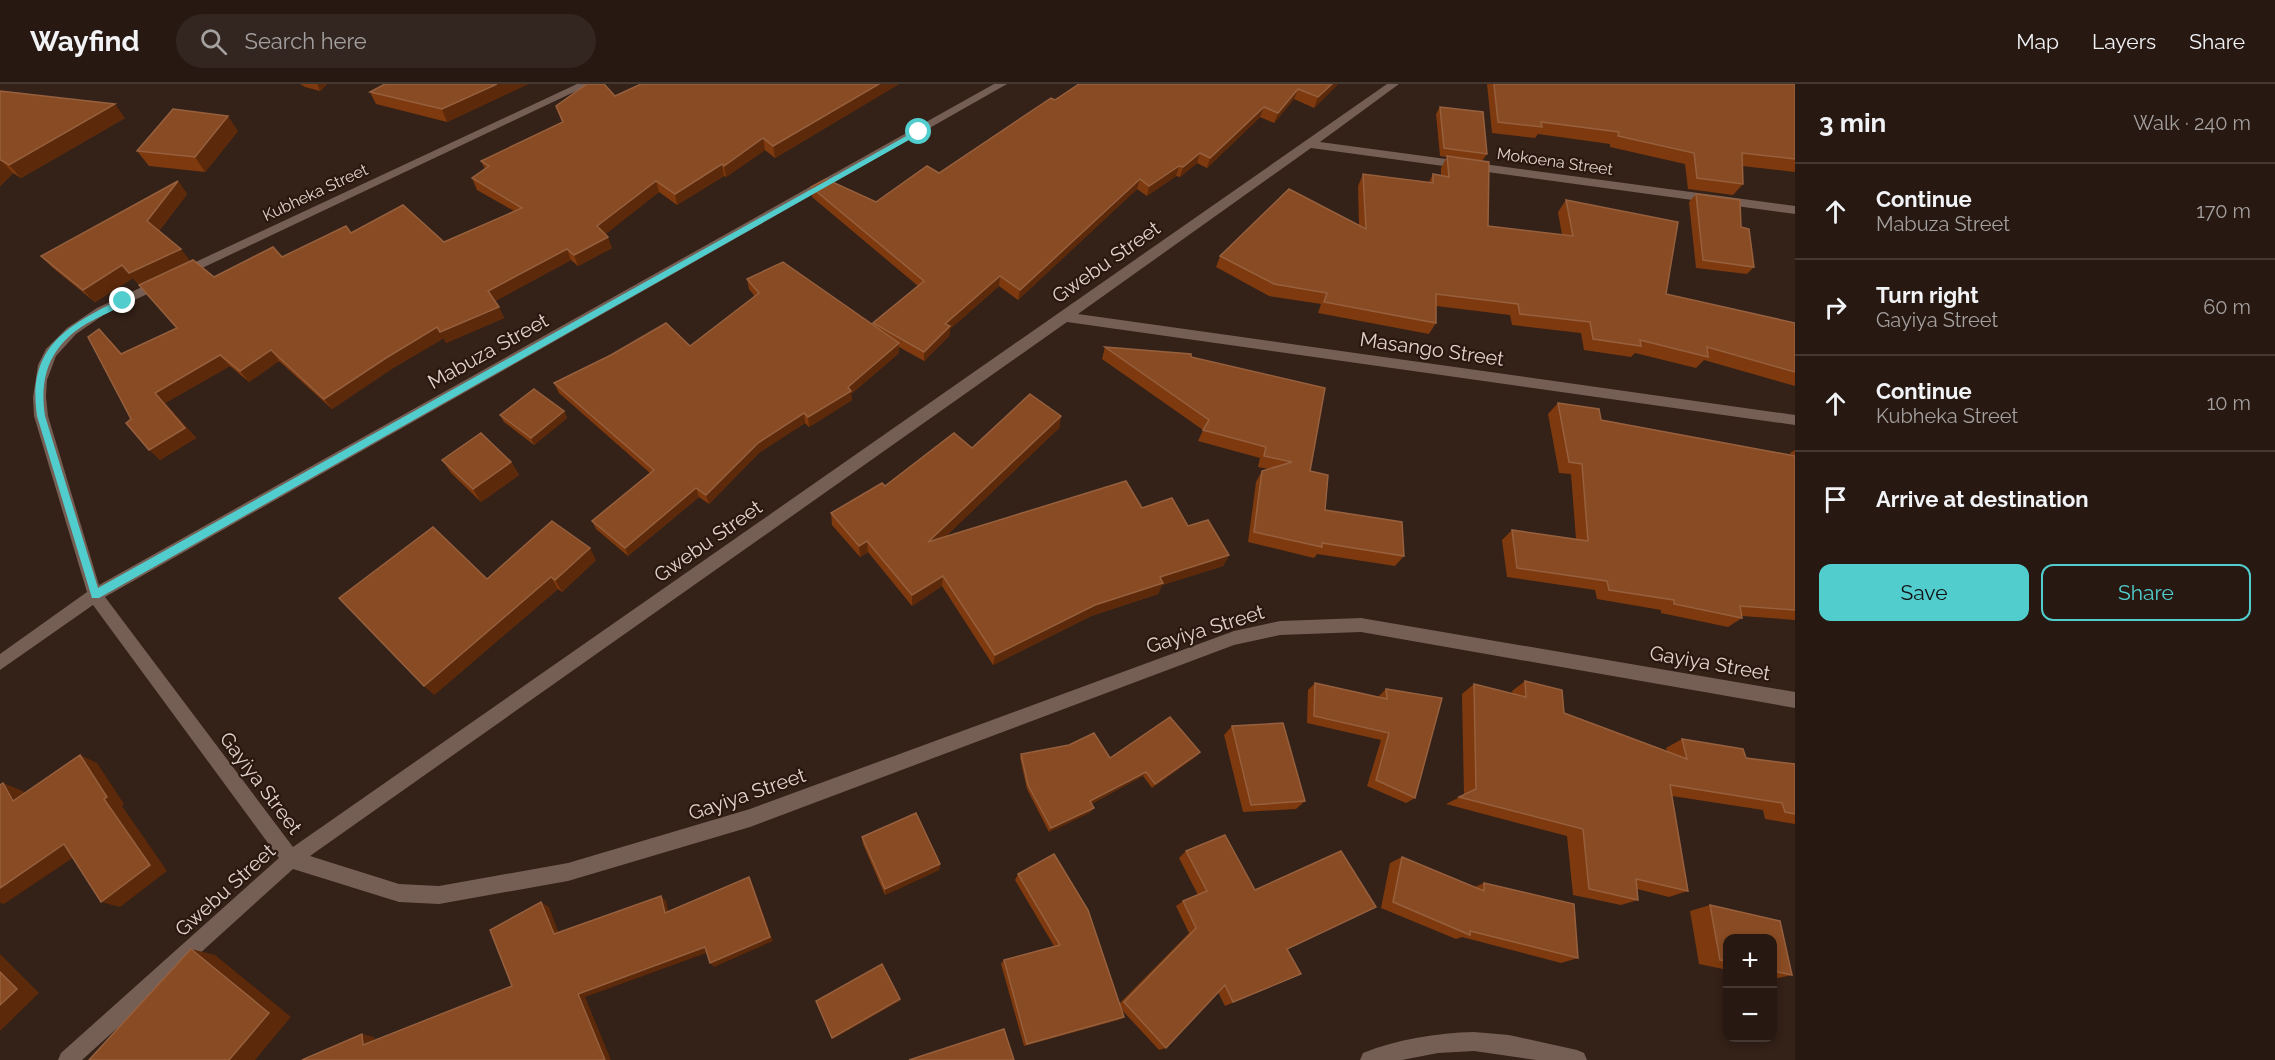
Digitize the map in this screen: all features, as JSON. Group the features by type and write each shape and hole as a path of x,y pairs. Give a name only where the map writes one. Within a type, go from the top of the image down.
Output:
{"street":[{"name":"Kubheka Street","path":"62,338 101,311 586,84"},
{"name":"Mabuza Street","path":"0,663 95,595 1002,84"},
{"name":"Gwebu Street","path":"68,1060 291,859 1394,84"},
{"name":"Mokoena Street","path":"1310,144 1795,210"},
{"name":"Masango Street","path":"1065,317 1795,420"},
{"name":"Gayiya Street","path":"62,338 45,362 38,394 41,416 95,595 291,859 399,892 439,895 568,872 750,818 1234,638 1280,628 1361,625 1795,700"},
{"path":"1370,1060 1416,1048 1453,1042 1507,1044 1577,1060"}],"building":[{"path":"385,84 497,84 442,109 370,92"},
{"path":"587,84 604,84 615,96 641,84 879,84 773,146 763,138 724,166 722,164 675,194 656,181 597,226 608,237 574,255 567,249 488,291 499,307 440,332 437,327 324,399 271,350 240,371 220,355 155,393 185,428 149,450 126,423 131,419 88,337 99,329 121,354 177,328 139,285 193,260 214,277 273,247 282,257 346,226 351,233 403,205 444,242 522,208 472,178 489,166 481,161 563,122 556,106"},
{"path":"1079,84 1332,84 1318,97 1298,89 1278,113 1264,107 1210,158 1200,153 1183,167 1179,166 1149,186 1140,179 1020,290 1000,276 945,324 950,326 924,352 873,323 924,281 811,187 826,179 876,202 927,166 939,173 1051,98 1055,100"},
{"path":"1494,84 1795,84 1795,159 1742,153 1743,184 1697,178 1694,153 1618,136 1619,132 1541,122 1542,127 1498,122"},
{"path":"0,91 115,104 9,165 0,160"},
{"path":"1440,107 1483,112 1487,154 1444,148"},
{"path":"173,109 228,116 195,157 137,151"},
{"path":"1447,156 1489,162 1488,226 1573,236 1566,200 1678,222 1666,294 1795,323 1795,372 1707,347 1708,357 1640,340 1641,346 1593,339 1590,322 1520,314 1518,304 1436,294 1436,323 1324,302 1327,293 1274,284 1220,256 1289,189 1366,229 1363,174 1433,183 1433,174 1449,177"},
{"path":"178,181 147,221 181,249 129,273 122,265 83,290 41,256"},
{"path":"1696,194 1740,200 1741,227 1749,229 1754,267 1703,260"},
{"path":"783,262 899,343 848,387 851,391 808,417 804,413 758,443 706,495 696,488 625,548 592,521 654,470 554,383 611,355 666,323 690,346 759,293 747,279"},
{"path":"1105,347 1191,354 1191,357 1325,388 1310,471 1328,475 1325,510 1402,522 1404,556 1322,543 1322,547 1254,532 1262,471 1292,462 1264,456 1266,447 1203,430 1209,420"},
{"path":"534,389 564,411 531,438 500,415"},
{"path":"1030,394 1061,416 928,542 1126,481 1142,508 1172,498 1188,526 1208,520 1229,555 1160,577 1163,583 1095,605 995,655 943,576 912,595 867,541 859,546 831,513 882,483 885,486 954,433 972,448"},
{"path":"1558,403 1599,409 1601,420 1795,456 1795,610 1740,606 1742,618 1674,604 1674,600 1609,590 1607,581 1517,568 1512,530 1588,541 1582,464 1569,462"},
{"path":"481,433 511,462 473,489 442,460"},
{"path":"552,521 590,548 555,580 551,577 424,686 339,598 433,527 487,579"},
{"path":"1525,681 1562,690 1564,713 1687,759 1682,739 1743,749 1746,758 1795,764 1795,814 1785,812 1782,803 1670,785 1688,891 1636,879 1638,900 1589,889 1583,829 1459,797 1476,789 1474,684 1526,697"},
{"path":"1315,683 1387,699 1386,689 1442,698 1415,798 1376,780 1389,733 1314,716"},
{"path":"1170,717 1200,752 1155,784 1146,772 1090,801 1094,808 1051,828 1028,785 1021,754 1069,745 1094,733 1110,758"},
{"path":"1283,723 1305,801 1251,805 1232,726"},
{"path":"80,755 107,797 104,799 150,865 101,902 64,844 0,888 0,785 3,783 13,801"},
{"path":"916,813 940,864 885,889 862,837"},
{"path":"1225,835 1255,890 1341,851 1376,907 1287,949 1301,974 1233,1002 1225,985 1166,1048 1124,1002 1196,928 1183,901 1207,891 1186,851"},
{"path":"1054,854 1088,910 1124,1017 1027,1044 1004,960 1060,945 1018,874"},
{"path":"1402,857 1484,891 1484,883 1574,904 1578,958 1470,931 1470,935 1393,902"},
{"path":"749,877 770,937 710,963 705,947 578,994 605,1060 302,1060 362,1034 363,1045 512,986 490,930 541,902 554,934 661,896 665,913"},
{"path":"1710,905 1780,921 1792,975 1777,972 1777,934 1723,934 1723,960 1720,960"},
{"path":"191,949 269,1013 229,1060 89,1060"},
{"path":"882,964 900,999 832,1038 816,1001"},
{"path":"0,972 17,989 0,1005"},
{"path":"1004,1029 1014,1060 909,1060"}],"route":[{"path":"123,301 81,323 51,350 40,377 38,394 41,416 95,595 919,132"}]}
